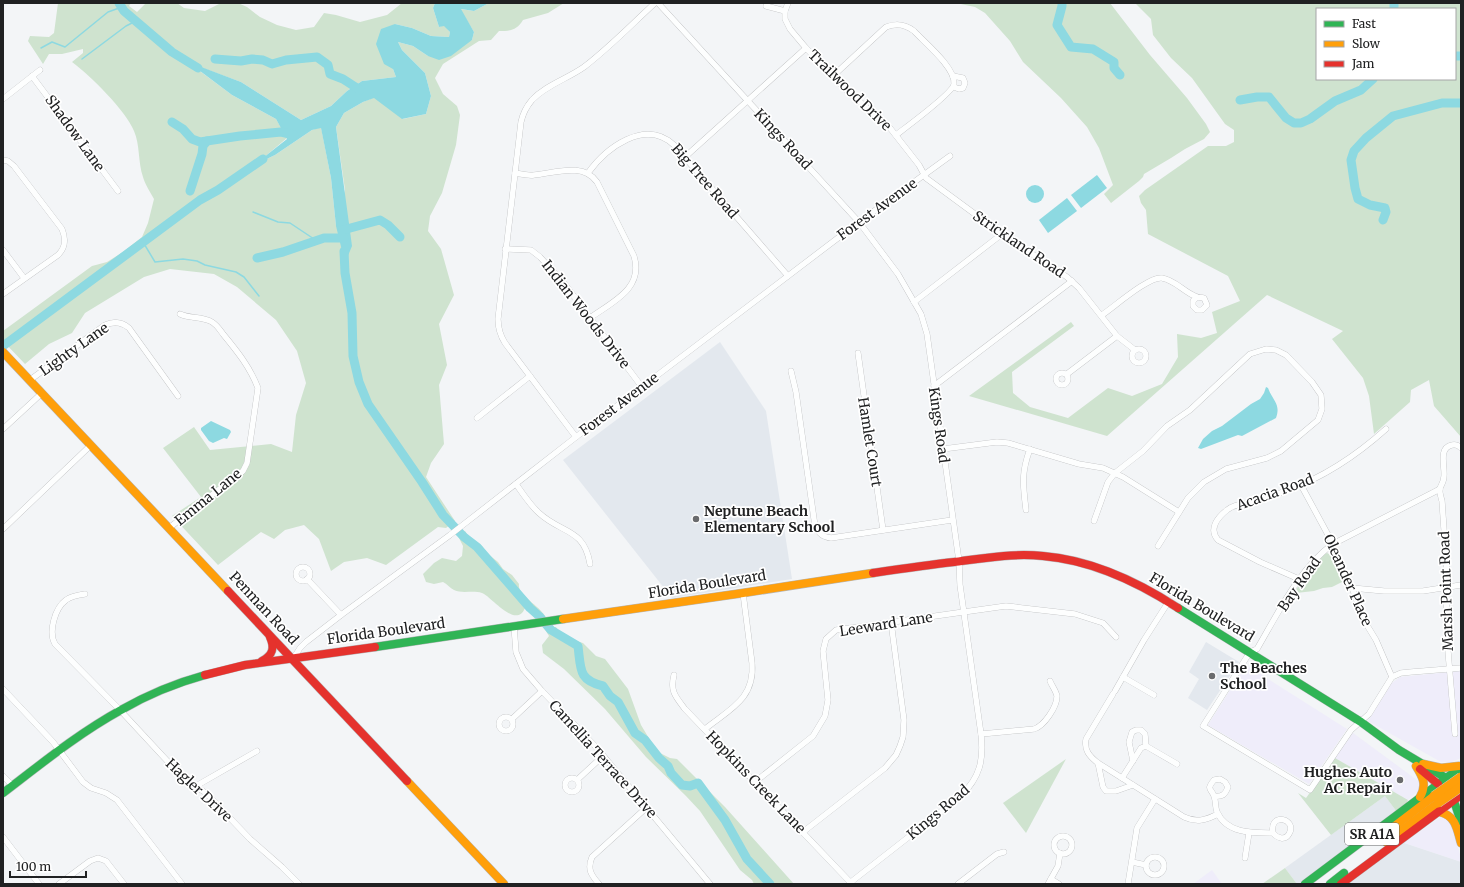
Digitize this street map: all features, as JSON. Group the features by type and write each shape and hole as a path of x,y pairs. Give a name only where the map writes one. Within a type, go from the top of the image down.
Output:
{"main road":[{"name":"Penman Road","path":"3,352 504,884"},
{"name":"Florida Boulevard","path":"3,794 88,730 120,710 180,682 224,669 260,662 743,593 864,574 996,556 1017,555 1043,556 1074,561 1107,572 1140,586 1169,601 1361,722 1442,781 1447,791 1459,797"},
{"path":"260,662 270,656 273,650 273,643 266,631"},
{"path":"1419,798 1424,790 1425,781 1420,765 1439,769 1461,766"},
{"path":"1442,781 1461,766"},
{"path":"1317,884 1437,804 1461,777"},
{"name":"SR A1A","path":"1305,884 1442,781"},
{"path":"1330,884 1461,787"},
{"path":"1437,804 1459,797 1461,822"},
{"path":"1437,804 1453,818 1461,843"},
{"name":"SR A1A","path":"1341,884 1437,804"}],"street":[{"name":"Kings Road","path":"657,3 859,222 898,274 921,314 924,323 959,561 960,585 983,749 979,769 968,789 852,883"},
{"path":"576,437 505,344 498,328 505,249 524,110 532,100 552,85 583,67 657,3"},
{"path":"766,6 785,11 788,3"},
{"name":"Trailwood Drive","path":"785,11 785,19 790,29 832,76 896,135 919,165 923,176"},
{"path":"832,76 881,30 892,24 897,24 904,25 914,31 942,60 953,76 954,87"},
{"path":"685,157 806,48"},
{"path":"3,99 40,70"},
{"name":"Shadow Lane","path":"32,76 118,191"},
{"path":"953,76 963,78 965,83 963,88 959,89 954,87"},
{"path":"896,135 943,98 954,87"},
{"name":"Big Tree Road","path":"588,174 600,160 631,137 641,134 650,134 665,138 674,144 788,276"},
{"name":"Forest Avenue","path":"292,658 306,642 340,615 450,534 859,222 950,156"},
{"path":"3,294 58,255 65,245 65,238 62,229 14,166 4,160"},
{"path":"515,173 532,175 574,170 583,171 593,177 597,182 634,256 637,268 634,283 630,288 590,318"},
{"name":"Strickland Road","path":"923,176 1002,234 1072,281 934,386"},
{"path":"914,302 1002,234"},
{"name":"Indian Woods Drive","path":"505,249 531,250 536,253 564,283 642,387"},
{"path":"3,250 24,278"},
{"path":"1102,316 1146,282 1157,278 1162,278 1179,285 1196,297"},
{"path":"1072,281 1117,336 1135,350"},
{"name":"Emma Lane","path":"169,528 243,471 247,463 258,388 254,378 240,355 214,323 203,318 187,317 180,314"},
{"name":"Lighty Lane","path":"30,380 105,325 113,322 122,323 129,328 178,396"},
{"path":"1067,374 1117,336"},
{"path":"1094,521 1108,482 1115,473 1143,452 1167,426 1190,410 1250,354 1266,349 1276,350 1286,355 1303,371 1321,394 1322,409 1320,417 1315,423 1280,452 1267,458 1226,469 1210,477 1193,492 1158,546"},
{"name":"Hamlet Court","path":"858,353 883,530"},
{"path":"791,371 796,392 815,526 822,536 831,538 952,520"},
{"path":"477,418 530,376"},
{"path":"3,429 42,393"},
{"name":"Acacia Road","path":"1299,579 1260,562 1218,540 1213,531 1214,527 1221,516 1229,508 1259,500 1301,485 1349,459 1386,429"},
{"path":"943,449 997,442 1008,443 1079,464 1103,468 1123,477 1179,512"},
{"path":"3,529 91,445"},
{"name":"Marsh Point Road","path":"1454,734 1448,651 1446,594 1448,587 1440,489 1444,477 1444,450 1449,446 1454,445 1461,448"},
{"path":"1026,510 1023,470 1030,450"},
{"path":"516,484 540,514 578,538 586,549 590,564"},
{"name":"Oleander Place","path":"1301,485 1333,544 1334,553 1352,588 1392,677"},
{"name":"Bay Road","path":"1361,722 1351,730 1310,790 1203,726 1250,652 1257,649 1299,579 1321,552 1333,544 1440,489"},
{"path":"307,579 340,615"},
{"path":"1352,588 1384,591 1423,591 1461,585"},
{"path":"705,729 742,699 752,682 752,663 743,593"},
{"name":"Hagler Drive","path":"85,594 71,597 62,603 52,627 52,639 60,650 120,710 185,780 206,793 250,839 299,884"},
{"path":"1169,601 1086,739 1085,744 1087,753 1098,763 1192,821 1201,821 1218,814"},
{"name":"Leeward Lane","path":"755,782 813,736 825,716 828,700 823,651 826,639 836,630 1006,606 1075,614 1103,623 1116,637"},
{"path":"803,832 885,768 896,755 900,746 903,737 904,720 891,622"},
{"name":"Camellia Terrace Drive","path":"514,626 516,652 520,665 542,691 603,756 710,884"},
{"path":"1361,722 1369,714 1392,677 1401,673 1461,668"},
{"name":"Hopkins Creek Lane","path":"674,675 672,684 673,693 685,709 852,883"},
{"path":"1122,677 1154,695"},
{"path":"981,734 1034,729 1047,720 1056,702 1057,695 1050,681"},
{"path":"3,689 53,742 83,782 91,788 106,793 117,800 182,884"},
{"path":"512,719 542,691"},
{"path":"1133,762 1129,742 1132,732 1141,730 1145,734 1146,746"},
{"path":"1122,778 1141,748 1146,746"},
{"path":"1146,746 1177,764"},
{"path":"196,786 257,751"},
{"path":"577,780 603,756"},
{"path":"1098,763 1103,787 1106,791 1116,791 1133,785"},
{"path":"3,776 13,786"},
{"path":"1214,796 1218,814 1230,826 1250,833 1273,833"},
{"path":"1128,884 1137,828 1155,798"},
{"path":"599,884 590,872 589,867 592,857 646,808"},
{"path":"1245,858 1250,833"},
{"path":"3,837 39,884"},
{"path":"958,884 997,854 1004,852"},
{"path":"1059,884 1049,882 1058,866 1060,854"},
{"path":"59,884 90,861 98,858 106,861 124,884"},
{"path":"1132,862 1146,865"}],"shaded area":[{"name":"Neptune Beach Elementary School","path":"720,342 766,411 792,579 672,598 563,460"},
{"name":"The Beaches School","path":"1206,642 1239,662 1207,710 1188,698 1199,679 1189,672"},
{"path":"1246,665 1347,729 1309,784 1208,725"},
{"path":"1461,671 1461,758 1452,762 1441,762 1368,721 1392,683 1400,677"},
{"path":"1353,733 1421,783 1420,789 1408,800 1335,758"},
{"path":"1385,796 1397,812 1297,884 1285,868"},
{"path":"1442,816 1450,820 1461,862 1404,843"},
{"path":"1404,843 1461,862 1461,884 1349,884"},
{"path":"1212,870 1222,884 1193,884"}],"green space":[{"path":"58,3 131,3 129,6 137,12 146,3 177,3 184,8 205,11 221,3 238,3 247,7 260,17 277,25 296,30 314,27 324,13 360,22 387,15 402,3 435,3 433,8 439,27 444,25 450,32 449,37 431,36 412,28 395,24 393,69 396,77 362,81 347,91 331,106 301,120 241,82 189,63 232,95 276,119 287,138 256,164 275,155 312,130 321,127 331,178 336,226 345,190 336,127 344,113 375,97 403,119 426,114 431,96 425,73 402,50 398,42 413,46 428,56 472,40 474,32 460,9 474,11 489,3 564,3 548,13 523,20 513,29 499,31 491,40 479,41 443,64 435,78 443,94 457,106 460,115 456,145 442,193 430,216 428,231 441,249 454,295 439,324 447,365 439,385 444,444 431,463 426,477 455,521 446,528 438,527 386,565 367,558 344,562 331,571 319,539 304,525 285,530 274,539 261,532 218,565 172,516 201,497 163,448 194,427 210,450 271,444 292,452 296,415 306,383 297,351 276,320 237,287 214,274 170,269 144,277 85,313 72,333 49,344 25,364 3,341 3,331 92,266 107,262 142,237 148,223 154,199 143,177 136,136 130,123 107,94 88,75 72,62 83,53 83,49 62,54 49,54 43,64 28,41 30,36 49,37 54,33"},
{"path":"956,3 1110,3 1150,55 1187,98 1210,132 1204,139 1144,174 1139,181 1111,203 1104,194 1113,185 1099,148 1087,127 1061,98 1023,62 1010,41 985,13 975,7"},
{"path":"1135,3 1461,3 1461,437 1434,406 1429,380 1411,390 1410,402 1374,434 1369,396 1363,378 1332,339 1343,331 1267,295 1107,436 969,396 1071,322 1074,326 1012,372 1013,393 1030,407 1068,418 1108,388 1132,396 1162,384 1178,357 1177,334 1201,338 1217,333 1212,312 1240,301 1228,276 1148,234 1146,210 1141,203 1139,196 1145,190 1208,146 1226,146 1234,142 1234,130 1225,124 1192,78 1171,58 1153,35 1151,19"},
{"path":"465,531 471,540 482,546 503,569 512,575 519,584 521,592 545,616 535,617 525,608 521,614 510,614 482,593 457,591 443,582 434,584 426,582 423,574 434,563 442,558 456,561 462,556 463,546 458,536"},
{"path":"1327,553 1333,556 1344,581 1332,587 1296,593 1296,590 1310,569 1318,559"},
{"path":"556,627 560,633 573,640 583,643 596,656 605,659 628,689 641,725 660,753 670,758 677,759 725,807 794,884 754,884 752,880 740,870 700,811 646,757 605,709 564,669 543,653 542,645 549,636 544,628"},
{"path":"1335,758 1408,800 1405,806 1397,812 1385,796 1331,835 1298,793 1306,798"},
{"path":"1066,759 1026,833 1003,803"},
{"path":"1285,868 1297,884 1262,884"}],"water":[{"path":"435,3 489,3 474,11 461,9 474,32 472,40 451,56 439,60 428,56 413,46 398,42 402,50 425,73 431,96 426,114 402,119 374,98 363,102 344,113 336,127 352,246 345,263 336,226 331,178 321,128 312,130 275,155 254,165 287,139 276,119 232,95 188,62 241,82 301,120 331,106 347,91 362,81 396,77 393,69 384,64 376,44 381,29 395,24 412,28 431,36 449,37 450,32 444,26 439,27 433,8"},
{"path":"1097,175 1107,188 1081,208 1071,195"},
{"path":"1035,185 1041,188 1044,194 1041,200 1035,203 1029,200 1026,194 1029,188"},
{"path":"1067,198 1077,211 1048,233 1039,220"},
{"path":"1266,387 1268,388 1278,409 1276,418 1242,436 1238,435 1201,449 1198,448 1203,439 1212,431 1222,426 1260,399"},
{"path":"211,421 230,430 231,432 227,439 224,438 213,443 209,441 201,428"}],"waterway":[{"path":"119,3 124,11 172,52 198,68"},
{"path":"1062,3 1057,25 1071,47 1093,49 1114,62 1114,68 1120,75"},
{"path":"1394,3 1394,8"},
{"path":"41,48 52,42 65,47 108,12 122,7"},
{"path":"82,59 126,26 136,21"},
{"path":"1456,56 1461,56"},
{"path":"215,59 241,61 252,59 263,60 272,64 286,60 317,57 328,65 330,74 343,79 360,90"},
{"path":"1240,100 1257,97 1269,97 1286,118 1294,123 1301,123 1310,119 1335,101 1361,90 1372,80"},
{"path":"1383,220 1386,212 1385,208 1370,205 1358,199 1351,160 1354,151 1366,138 1393,116 1442,103 1461,103"},
{"path":"172,122 183,129 192,139 200,142 281,132 294,135"},
{"path":"190,191 202,154 203,146 207,141"},
{"path":"3,346 200,200 218,190 263,159"},
{"path":"253,212 278,222 290,223 317,241"},
{"path":"343,230 380,220 388,225 400,237"},
{"path":"257,258 283,252 324,238 344,238"},
{"path":"143,242 155,262 183,259 197,261 205,265 236,272 244,277 259,296"},
{"path":"344,251 345,273 352,313 353,356 359,382 368,404 443,515 464,537 477,547 551,630 578,646 582,672 585,677 595,684 603,686 610,696 618,702 635,733 645,740 659,758 668,766 671,773 682,785 690,786 698,783 725,820 747,859 770,884"}],"traffic: fast":[{"path":"1178,608 1361,722 1399,750 1446,778"},
{"path":"375,647 563,619"},
{"path":"3,793 60,749 105,719 151,694 205,675"},
{"path":"1305,884 1461,767"},
{"path":"1450,796 1454,801 1461,822"},
{"path":"1330,884 1344,873"}],"traffic: slow":[{"path":"3,352 228,591"},
{"path":"563,619 873,573"},
{"path":"1423,764 1441,768 1459,766"},
{"path":"1416,766 1421,774 1424,785 1420,797"},
{"path":"1434,796 1461,777"},
{"path":"407,781 504,884"},
{"path":"1438,803 1461,787"},
{"path":"1392,828 1434,796"},
{"path":"1386,842 1438,803"},
{"path":"1440,812 1453,820 1461,843"}],"traffic: jam":[{"path":"873,573 998,556 1032,555 1061,558 1096,567 1114,574 1147,589 1178,608"},
{"path":"228,591 407,781"},
{"path":"262,661 271,654 273,648 270,637"},
{"path":"205,675 245,665 375,647"},
{"path":"1420,769 1438,784"},
{"path":"1341,884 1461,795"}],"place":[{"name":"Neptune Beach Elementary School","path":"696,519"},
{"name":"The Beaches School","path":"1212,676"},
{"name":"Hughes Auto AC Repair","path":"1400,780"}]}
